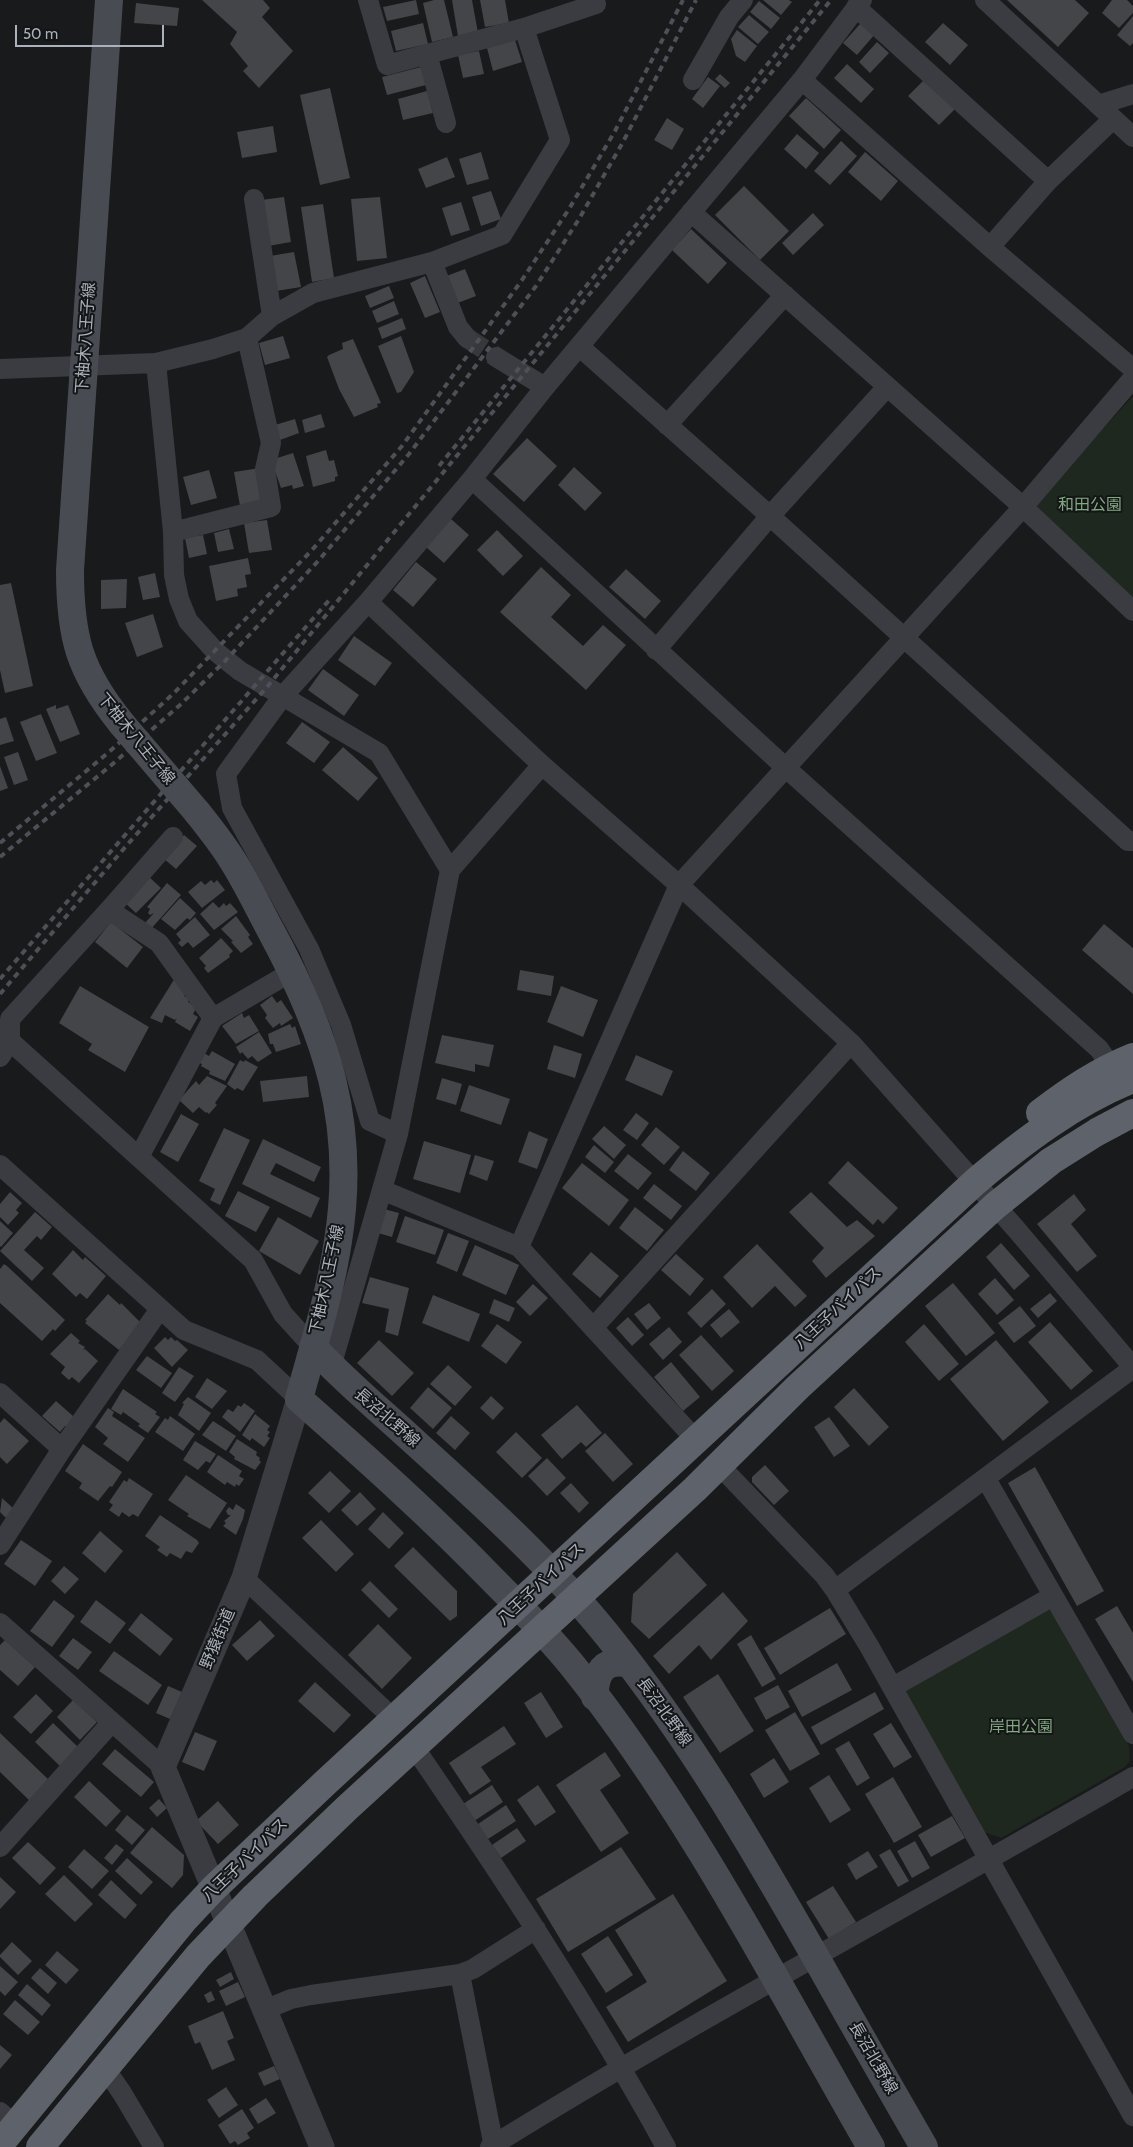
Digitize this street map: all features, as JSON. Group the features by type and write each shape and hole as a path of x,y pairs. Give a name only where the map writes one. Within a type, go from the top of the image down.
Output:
{"highway":[{"name":"八王子バイパス","path":"5,2127 183,1921 213,1889 325,1782 395,1720 975,1182 991,1154 1007,1139 1071,1089 1126,1067"},
{"name":"八王子バイパス","path":"44,2143 104,2067 228,1923 347,1808 720,1466 798,1387 995,1206 1051,1161 1097,1132 1133,1113"},
{"path":"995,1206 1031,1200 1060,1178 1133,1134"}],"main road":[{"name":"下柚木八王子線","path":"109,0 70,570 72,620 76,642 94,688 197,812 231,858 293,971 312,1014 329,1063 343,1141 343,1182 338,1240 313,1347"},
{"name":"長沼北野線","path":"313,1347 331,1367 484,1506 553,1574 629,1664 680,1732 740,1826 924,2147"},
{"name":"野猿街道","path":"299,1399 313,1347"},
{"path":"299,1399 354,1447 445,1532 518,1605 572,1666 646,1768 710,1866 871,2147"},
{"path":"595,1697 594,1683 597,1674 612,1663 621,1662 629,1664"}],"street":[{"path":"368,0 387,65 524,28 596,4"},
{"path":"693,80 729,17 744,0"},
{"path":"985,0 1133,137"},
{"path":"398,1134 370,1121 341,1025 309,949 232,808 226,774 282,697 368,602 472,479 545,388 802,80 859,4 1048,181"},
{"path":"0,369 85,364 156,363 213,350 247,338 272,316 313,293 432,262 502,235 560,140 524,28"},
{"path":"427,54 446,123"},
{"path":"802,80 990,247 1133,369"},
{"path":"1098,105 1133,94"},
{"path":"990,247 1048,181 1113,119"},
{"path":"254,199 272,316"},
{"path":"691,212 1023,507 1133,611"},
{"path":"432,262 458,327 467,338"},
{"path":"667,425 785,295"},
{"path":"172,532 271,507 265,469 271,443 247,338"},
{"path":"580,347 770,516 1128,841 1133,841"},
{"path":"496,357 545,388"},
{"path":"156,363 172,532 174,575 178,599 188,621 220,656 240,671 379,753 450,870"},
{"path":"519,1247 679,885 1023,507 1133,378"},
{"path":"656,650 770,516 887,386"},
{"path":"472,479 786,768 1099,1049 1126,1067"},
{"path":"368,602 542,765 679,885 852,1043 975,1182 1133,1367 836,1590"},
{"path":"331,1367 398,1134 450,870 542,765"},
{"path":"172,837 10,1020 5,1049 139,1157 253,1260 283,1314 313,1347"},
{"path":"109,910 158,942 213,1018"},
{"path":"139,1157 213,1018 293,971"},
{"path":"593,1328 852,1043"},
{"path":"0,1165 184,1330 257,1360 299,1399"},
{"path":"382,1190 519,1247 696,1440"},
{"path":"0,1544 62,1449 160,1309"},
{"path":"0,1393 62,1449"},
{"name":"野猿街道","path":"163,1767 244,1578 299,1399"},
{"path":"720,1466 836,1590 1133,2116"},
{"path":"986,1479 1133,1734"},
{"path":"244,1578 395,1720"},
{"path":"892,1687 1053,1596"},
{"path":"0,1623 163,1767 322,2147"},
{"path":"0,1847 112,1722"},
{"path":"414,1747 536,1929 623,2068 666,2147"},
{"path":"460,1974 492,2146 814,1956 990,1860 1133,1777"},
{"path":"264,2010 291,1999 311,1995 460,1974 473,1969 536,1929"},
{"path":"104,2067 154,2147"}],"green space":[{"name":"和田公園","path":"1133,396 1133,606 1036,510 1036,502"},
{"name":"岸田公園","path":"1041,1609 1051,1610 1057,1618 1129,1746 1130,1761 1125,1767 1001,1838 984,1832 905,1691"}],"building":[{"path":"202,0 263,0 270,8 262,17 293,51 259,88 243,71 248,66 230,44 237,32"},
{"path":"416,0 419,14 387,21 383,7"},
{"path":"444,0 453,37 432,42 423,3"},
{"path":"452,0 472,0 478,33 458,36"},
{"path":"480,0 505,0 509,23 485,27"},
{"path":"763,0 789,0 792,2 781,15"},
{"path":"1007,0 1075,0 1089,13 1058,47"},
{"path":"1112,0 1127,0 1133,6 1133,13 1119,28 1102,13"},
{"path":"759,1 780,18 771,29 750,12"},
{"path":"136,3 179,8 177,26 134,23"},
{"path":"749,15 769,32 758,44 738,27"},
{"path":"1133,16 1133,43 1130,46 1117,35"},
{"path":"423,23 428,44 396,51 391,31"},
{"path":"861,23 875,34 857,55 843,43"},
{"path":"943,23 968,45 950,65 925,42"},
{"path":"737,30 757,46 745,62 736,56 731,39"},
{"path":"515,40 522,62 493,71 487,48"},
{"path":"877,42 889,53 870,73 859,62"},
{"path":"479,51 484,74 463,78 458,55"},
{"path":"847,64 874,89 861,103 834,78"},
{"path":"421,67 426,85 387,95 382,77"},
{"path":"720,74 730,83 725,88 715,79"},
{"path":"708,77 720,86 703,108 692,99"},
{"path":"924,80 955,109 939,125 908,96"},
{"path":"330,88 350,178 320,185 300,95"},
{"path":"427,91 433,113 403,120 398,99"},
{"path":"806,98 841,130 824,149 789,116"},
{"path":"667,118 684,129 672,150 654,140"},
{"path":"273,126 277,152 242,158 237,132"},
{"path":"797,134 819,153 806,169 784,149"},
{"path":"841,141 857,156 830,185 814,171"},
{"path":"481,152 489,179 467,185 459,159"},
{"path":"865,152 898,181 881,201 848,172"},
{"path":"447,157 455,177 426,188 418,169"},
{"path":"744,186 789,231 760,260 715,215"},
{"path":"491,191 501,219 481,226 472,197"},
{"path":"284,197 291,242 268,246 261,200"},
{"path":"380,197 387,258 357,261 351,199"},
{"path":"461,202 470,230 451,236 442,208"},
{"path":"323,204 334,278 312,282 301,207"},
{"path":"813,213 824,225 793,255 782,243"},
{"path":"691,229 727,263 708,284 672,250"},
{"path":"294,252 301,287 276,291 270,256"},
{"path":"465,269 476,296 455,304 444,277"},
{"path":"425,276 440,312 425,318 410,283"},
{"path":"389,286 394,298 370,308 365,296"},
{"path":"394,301 399,314 377,323 372,311"},
{"path":"402,318 406,329 382,339 378,328"},
{"path":"283,336 290,358 265,365 259,343"},
{"path":"401,336 414,372 401,392 397,393 378,346"},
{"path":"353,339 381,403 377,404 378,407 354,417 339,389 327,357 343,349 342,343"},
{"path":"321,414 325,427 305,433 302,420"},
{"path":"295,419 299,433 280,440 275,425"},
{"path":"527,438 557,466 524,502 493,474"},
{"path":"326,450 329,461 334,460 338,476 335,477 335,481 313,487 306,456"},
{"path":"293,453 304,486 293,489 292,485 281,488 271,460"},
{"path":"574,467 602,493 585,511 558,485"},
{"path":"260,468 266,502 240,506 234,472"},
{"path":"209,470 217,498 191,505 183,477"},
{"path":"451,519 469,535 444,563 426,547"},
{"path":"267,520 272,550 249,553 244,523"},
{"path":"229,529 234,549 218,552 214,533"},
{"path":"497,530 523,556 503,576 477,550"},
{"path":"203,535 207,554 189,558 185,538"},
{"path":"248,558 251,574 245,575 247,587 237,589 238,596 216,601 209,566"},
{"path":"416,562 437,579 413,607 393,590"},
{"path":"541,567 571,595 551,617 583,646 603,625 626,645 586,690 500,612"},
{"path":"626,569 661,601 645,619 609,587"},
{"path":"155,573 160,597 143,600 138,577"},
{"path":"127,579 126,608 101,609 101,580"},
{"path":"11,583 33,686 5,693 0,670 0,585"},
{"path":"153,614 163,647 137,657 125,623"},
{"path":"354,636 392,663 375,686 338,660"},
{"path":"323,669 359,695 344,716 308,690"},
{"path":"56,705 56,709 68,705 80,734 60,742 46,709"},
{"path":"41,714 57,753 36,761 20,722"},
{"path":"6,717 14,741 0,745 0,719"},
{"path":"302,722 330,742 314,763 286,743"},
{"path":"343,747 378,778 358,801 322,770"},
{"path":"18,752 28,780 14,785 4,757"},
{"path":"0,766 8,788 0,791"},
{"path":"184,835 197,846 176,869 163,858"},
{"path":"147,875 161,888 136,913 123,901"},
{"path":"211,880 214,883 217,880 225,890 202,908 188,892 201,881 205,885"},
{"path":"167,883 181,895 150,930 144,924 154,913 150,915 148,913 150,909 147,907"},
{"path":"180,898 196,913 190,920 187,918 175,930 161,919"},
{"path":"213,902 219,908 224,903 226,906 230,903 238,912 214,930 200,914"},
{"path":"236,916 250,935 248,937 253,944 241,953 231,942 233,941 221,929"},
{"path":"195,917 210,935 193,948 188,942 182,947 178,943 181,940 176,934"},
{"path":"111,922 143,947 127,968 95,942"},
{"path":"1104,924 1133,948 1133,994 1082,950"},
{"path":"221,938 233,951 229,955 230,957 208,973 204,968 206,966 199,958"},
{"path":"520,970 554,976 551,996 517,990"},
{"path":"175,978 186,992 184,996 189,999 188,1002 197,1007 193,1014 198,1017 190,1031 175,1022 177,1018 175,1020 165,1015 162,1023 150,1018"},
{"path":"80,986 149,1027 125,1072 88,1050 92,1044 59,1023"},
{"path":"561,986 598,1000 583,1037 547,1022"},
{"path":"272,996 277,1003 281,1000 293,1018 281,1026 280,1023 273,1028 265,1018 267,1015 260,1005"},
{"path":"242,1013 244,1018 249,1015 259,1031 236,1044 222,1026"},
{"path":"290,1024 292,1028 295,1026 301,1044 276,1052 273,1044 270,1044 268,1034"},
{"path":"259,1032 272,1053 258,1062 252,1056 248,1059 242,1052 240,1054 236,1047"},
{"path":"442,1035 494,1045 489,1067 475,1064 475,1072 435,1063"},
{"path":"554,1045 582,1054 575,1078 547,1069"},
{"path":"212,1051 235,1064 225,1081 209,1074 210,1071 199,1063 204,1053 209,1056"},
{"path":"636,1055 673,1071 662,1096 625,1080"},
{"path":"240,1060 244,1062 245,1060 258,1067 243,1091 237,1088 235,1090 227,1084"},
{"path":"207,1076 227,1086 215,1103 217,1105 209,1114 199,1107 193,1113 179,1100 196,1081 199,1085"},
{"path":"307,1076 309,1097 263,1102 260,1081"},
{"path":"442,1078 462,1084 456,1105 436,1099"},
{"path":"469,1085 510,1099 501,1125 460,1111"},
{"path":"636,1113 649,1123 637,1140 623,1130"},
{"path":"181,1114 199,1124 178,1162 160,1152"},
{"path":"604,1126 626,1145 614,1159 592,1139"},
{"path":"656,1127 680,1147 664,1165 641,1145"},
{"path":"224,1128 250,1140 220,1205 210,1200 215,1189 199,1181"},
{"path":"529,1131 548,1139 537,1169 518,1162"},
{"path":"263,1139 321,1167 314,1182 276,1163 270,1174 320,1198 311,1218 242,1184"},
{"path":"424,1141 471,1155 460,1193 413,1179"},
{"path":"594,1145 614,1162 605,1173 585,1157"},
{"path":"683,1151 710,1173 696,1191 669,1170"},
{"path":"628,1154 652,1173 638,1190 614,1171"},
{"path":"475,1155 494,1161 487,1181 469,1174"},
{"path":"848,1161 898,1208 883,1224 878,1219 873,1225 828,1183"},
{"path":"582,1163 629,1200 609,1226 562,1188"},
{"path":"654,1184 682,1206 671,1220 643,1198"},
{"path":"238,1191 270,1207 256,1232 225,1216"},
{"path":"10,1192 22,1203 16,1210 19,1213 8,1225 0,1217 0,1204"},
{"path":"811,1192 847,1227 857,1220 875,1236 826,1278 812,1261 824,1248 789,1212"},
{"path":"1074,1194 1086,1210 1071,1224 1097,1256 1077,1272 1037,1224"},
{"path":"635,1207 664,1230 647,1251 619,1228"},
{"path":"384,1209 399,1213 392,1237 378,1233"},
{"path":"35,1212 52,1227 41,1240 37,1236 24,1250 44,1268 32,1281 0,1251"},
{"path":"405,1216 444,1230 435,1255 396,1242"},
{"path":"278,1217 319,1241 300,1275 259,1251"},
{"path":"0,1221 13,1233 1,1247 0,1246"},
{"path":"448,1233 469,1241 457,1272 436,1263"},
{"path":"1001,1243 1030,1276 1014,1290 986,1257"},
{"path":"757,1244 807,1296 795,1307 775,1286 752,1308 723,1277"},
{"path":"475,1245 519,1265 506,1295 462,1275"},
{"path":"73,1250 83,1260 85,1257 106,1276 87,1299 80,1293 76,1297 52,1274"},
{"path":"591,1252 619,1276 600,1298 572,1274"},
{"path":"676,1254 704,1279 690,1296 661,1270"},
{"path":"4,1264 65,1320 42,1341 0,1303 0,1269"},
{"path":"370,1277 409,1288 398,1336 385,1332 389,1309 362,1303"},
{"path":"995,1278 1014,1300 997,1315 978,1294"},
{"path":"953,1283 995,1333 966,1356 925,1306"},
{"path":"533,1284 548,1298 530,1316 516,1302"},
{"path":"712,1289 726,1304 701,1328 687,1313"},
{"path":"1050,1293 1057,1301 1038,1318 1030,1309"},
{"path":"108,1294 120,1305 121,1303 142,1324 119,1350 85,1323 87,1321 85,1320"},
{"path":"433,1295 480,1314 469,1342 422,1323"},
{"path":"494,1299 515,1308 509,1322 489,1313"},
{"path":"649,1303 661,1318 647,1330 634,1314"},
{"path":"1020,1306 1036,1326 1014,1343 998,1323"},
{"path":"729,1309 740,1322 721,1338 710,1325"},
{"path":"628,1317 644,1335 632,1346 616,1328"},
{"path":"1050,1322 1093,1371 1071,1390 1028,1342"},
{"path":"497,1324 522,1342 506,1364 481,1346"},
{"path":"924,1324 959,1364 939,1381 905,1342"},
{"path":"669,1327 682,1342 663,1360 649,1344"},
{"path":"71,1333 80,1341 78,1343 85,1347 83,1350 85,1349 98,1361 79,1383 72,1377 69,1380 61,1373 65,1367 50,1354"},
{"path":"701,1335 734,1371 712,1391 679,1355"},
{"path":"165,1337 168,1340 171,1337 175,1341 177,1340 188,1350 172,1367 154,1348"},
{"path":"379,1340 414,1373 392,1396 357,1363"},
{"path":"996,1340 1049,1402 1003,1441 950,1379"},
{"path":"147,1356 172,1373 161,1388 136,1370"},
{"path":"671,1362 700,1397 683,1411 654,1377"},
{"path":"448,1365 472,1387 455,1406 430,1384"},
{"path":"179,1367 194,1376 175,1402 162,1393"},
{"path":"207,1378 227,1391 212,1409 195,1397"},
{"path":"428,1387 452,1408 433,1429 410,1408"},
{"path":"854,1388 889,1427 869,1446 834,1407"},
{"path":"123,1389 157,1412 155,1414 160,1417 148,1433 138,1426 140,1424 123,1412 121,1415 111,1409"},
{"path":"491,1396 504,1408 493,1420 480,1408"},
{"path":"188,1397 211,1413 199,1431 178,1415 184,1404 182,1403"},
{"path":"56,1401 73,1416 68,1429 65,1426 60,1432 42,1416"},
{"path":"244,1403 255,1411 240,1432 222,1417 228,1409 233,1412 238,1405 241,1407"},
{"path":"577,1405 602,1433 586,1447 581,1442 562,1459 541,1435"},
{"path":"108,1408 114,1412 112,1416 145,1438 128,1462 103,1444 108,1438 95,1427"},
{"path":"255,1414 270,1426 267,1430 270,1432 267,1436 270,1438 264,1447 252,1438 250,1441 242,1435"},
{"path":"170,1416 195,1434 183,1451 155,1432 165,1418 168,1420"},
{"path":"451,1416 470,1433 455,1450 436,1433"},
{"path":"829,1417 850,1446 834,1457 814,1427"},
{"path":"4,1418 29,1441 7,1464 0,1457 0,1423"},
{"path":"213,1421 236,1436 226,1451 202,1435"},
{"path":"516,1432 542,1458 522,1478 496,1452"},
{"path":"605,1433 633,1464 613,1482 585,1451"},
{"path":"237,1439 257,1452 256,1455 260,1458 261,1462 255,1470 234,1459 235,1457 229,1452"},
{"path":"195,1441 216,1454 210,1463 206,1461 198,1470 183,1460"},
{"path":"83,1444 122,1472 112,1487 110,1486 98,1501 79,1488 82,1483 65,1471"},
{"path":"218,1455 242,1471 239,1476 244,1479 239,1486 236,1484 235,1487 227,1482 225,1485 207,1472"},
{"path":"547,1458 566,1478 547,1496 528,1476"},
{"path":"765,1465 789,1491 774,1505 752,1482 752,1477"},
{"path":"1035,1467 1104,1591 1077,1606 1008,1483"},
{"path":"330,1471 351,1491 329,1513 308,1493"},
{"path":"186,1475 227,1503 210,1529 187,1516 189,1514 168,1500"},
{"path":"129,1478 153,1494 138,1517 133,1514 129,1517 122,1512 119,1517 109,1510 113,1505 109,1502 124,1480 127,1482"},
{"path":"571,1483 589,1503 579,1513 560,1493"},
{"path":"360,1492 376,1509 357,1526 341,1510"},
{"path":"2,1498 14,1509 6,1518 0,1512"},
{"path":"236,1504 245,1510 236,1535 223,1526 226,1523 224,1521 231,1515 228,1515 226,1511 229,1507 233,1510"},
{"path":"383,1512 404,1533 389,1549 368,1529"},
{"path":"160,1515 197,1540 199,1543 192,1553 186,1551 181,1559 170,1553 167,1557 157,1550 160,1547 145,1536"},
{"path":"321,1520 354,1554 336,1572 302,1538"},
{"path":"100,1531 123,1551 105,1573 82,1553"},
{"path":"21,1540 52,1561 35,1586 4,1564"},
{"path":"413,1547 457,1591 457,1616 450,1621 394,1566"},
{"path":"677,1552 707,1585 649,1639 631,1622 633,1594"},
{"path":"64,1566 79,1579 65,1594 51,1581"},
{"path":"370,1581 398,1609 389,1618 361,1590"},
{"path":"723,1592 748,1621 711,1660 699,1645 669,1674 653,1656"},
{"path":"54,1600 75,1616 52,1647 30,1631"},
{"path":"96,1600 126,1623 110,1644 80,1622"},
{"path":"1117,1606 1133,1633 1133,1682 1095,1619"},
{"path":"830,1608 846,1634 780,1675 764,1648"},
{"path":"141,1613 173,1639 160,1656 128,1630"},
{"path":"260,1620 275,1636 247,1661 232,1645"},
{"path":"378,1624 412,1658 382,1689 348,1655"},
{"path":"751,1635 776,1679 762,1687 737,1644"},
{"path":"73,1638 92,1652 78,1670 59,1656"},
{"path":"5,1640 35,1667 18,1686 0,1670 0,1645"},
{"path":"114,1651 162,1685 148,1705 99,1671"},
{"path":"837,1663 852,1690 802,1717 788,1691"},
{"path":"718,1674 754,1731 720,1753 683,1697"},
{"path":"315,1682 351,1715 334,1733 298,1701"},
{"path":"778,1685 790,1707 766,1720 754,1698"},
{"path":"168,1686 182,1692 170,1719 156,1713"},
{"path":"541,1692 563,1727 546,1738 524,1703"},
{"path":"875,1692 884,1709 821,1745 811,1727"},
{"path":"36,1694 53,1711 31,1734 13,1717"},
{"path":"73,1700 97,1722 80,1740 57,1717"},
{"path":"795,1712 820,1754 790,1771 765,1730"},
{"path":"53,1723 78,1747 60,1766 35,1742"},
{"path":"891,1723 912,1757 894,1768 873,1734"},
{"path":"504,1726 516,1744 481,1767 491,1781 470,1795 449,1763"},
{"path":"195,1732 217,1741 204,1771 182,1762"},
{"path":"0,1733 50,1781 30,1801 0,1772"},
{"path":"849,1741 870,1778 857,1786 835,1749"},
{"path":"115,1749 154,1782 141,1797 102,1764"},
{"path":"605,1752 621,1776 600,1790 629,1833 601,1852 556,1785"},
{"path":"774,1758 789,1782 764,1798 750,1774"},
{"path":"829,1775 851,1810 830,1823 809,1788"},
{"path":"893,1777 922,1827 894,1843 865,1794"},
{"path":"89,1781 121,1811 106,1827 74,1797"},
{"path":"492,1785 503,1802 474,1821 463,1804"},
{"path":"538,1785 556,1812 535,1826 517,1800"},
{"path":"159,1799 167,1808 157,1817 149,1808"},
{"path":"218,1801 239,1825 218,1844 196,1821"},
{"path":"506,1805 516,1821 488,1839 478,1824"},
{"path":"127,1815 145,1830 132,1845 115,1830"},
{"path":"952,1816 965,1838 931,1857 918,1835"},
{"path":"152,1827 184,1855 183,1875 172,1888 130,1853"},
{"path":"517,1828 526,1841 501,1858 492,1845"},
{"path":"915,1841 930,1868 912,1878 897,1851"},
{"path":"28,1842 56,1868 40,1885 12,1858"},
{"path":"116,1844 124,1850 112,1865 104,1858"},
{"path":"621,1847 656,1899 568,1952 536,1899"},
{"path":"84,1849 109,1871 92,1889 68,1867"},
{"path":"890,1849 909,1881 898,1887 879,1855"},
{"path":"868,1851 878,1867 856,1880 847,1864"},
{"path":"127,1858 153,1882 141,1895 115,1871"},
{"path":"64,1875 93,1904 75,1922 45,1894"},
{"path":"0,1877 16,1892 0,1909"},
{"path":"111,1880 137,1905 125,1919 98,1895"},
{"path":"833,1886 856,1922 829,1939 806,1902"},
{"path":"673,1894 727,1981 628,2042 606,2007 647,1982 615,1930"},
{"path":"608,1936 633,1975 606,1993 581,1954"},
{"path":"12,1942 32,1961 18,1975 0,1957"},
{"path":"57,1951 79,1970 66,1984 45,1965"},
{"path":"0,1966 18,1982 5,1996 0,1991"},
{"path":"40,1968 57,1983 48,1994 31,1978"},
{"path":"231,1972 234,1979 220,1987 216,1980"},
{"path":"238,1982 245,1997 226,2006 219,1991"},
{"path":"27,1984 51,2005 42,2016 18,1995"},
{"path":"211,1991 215,2000 208,2003 204,1995"},
{"path":"15,2000 40,2022 28,2035 3,2014"},
{"path":"223,2011 234,2038 227,2041 235,2060 212,2070 200,2042 195,2044 188,2026"},
{"path":"0,2045 12,2055 0,2069"},
{"path":"274,2066 280,2079 264,2086 258,2073"},
{"path":"226,2087 238,2105 219,2118 207,2100"},
{"path":"266,2098 276,2113 258,2124 249,2109"},
{"path":"242,2109 254,2128 247,2133 250,2138 238,2145 235,2141 230,2144 218,2125"}],"tunnel":[{"path":"467,338 496,357"}],"railway":[{"path":"0,843 109,752 173,694 312,550 402,446 522,280 569,209 615,131 683,0"},
{"path":"0,857 115,762 180,705 226,660 319,560 409,454 536,286 579,219 623,142 696,0"},
{"path":"439,466 820,0"},
{"path":"0,994 127,845 267,687 831,0"},
{"path":"0,979 331,598"}]}
